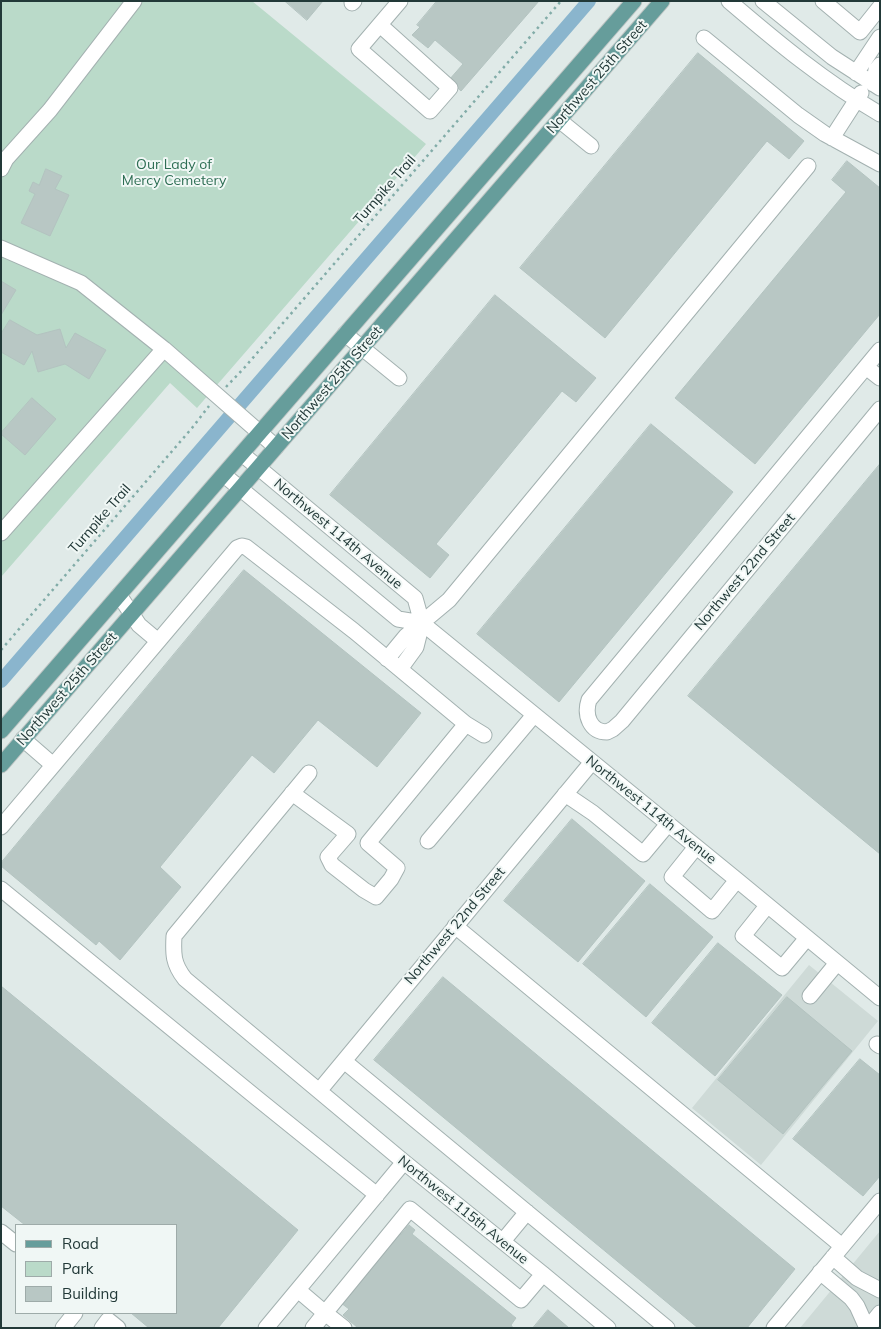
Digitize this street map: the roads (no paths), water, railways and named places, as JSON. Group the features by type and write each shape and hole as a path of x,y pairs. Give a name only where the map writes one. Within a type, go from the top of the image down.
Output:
{"main road":[{"name":"Northwest 25th Street","path":"1,731 634,1"},
{"name":"Northwest 25th Street","path":"1,764 662,1"}],"street":[{"path":"1,169 6,159 50,110 134,1"},
{"path":"380,25 450,88 430,111 359,49 400,1"},
{"path":"729,1 801,61 880,114"},
{"path":"763,1 814,43 869,81"},
{"path":"823,1 860,32 880,7"},
{"path":"869,81 880,37"},
{"path":"704,38 798,115 832,138 880,164"},
{"path":"832,138 880,65"},
{"path":"559,120 591,146"},
{"path":"388,659 406,636 448,600 808,166"},
{"path":"1,248 81,283 164,350 276,447"},
{"path":"346,334 399,378"},
{"path":"1,533 164,350"},
{"path":"880,350 866,367 880,378"},
{"name":"Northwest 22nd Street","path":"866,367 589,700 587,713 590,724 598,731 607,732 613,729 630,712 880,409"},
{"name":"Northwest 114th Avenue","path":"242,454 415,598 422,623"},
{"name":"Northwest 114th Avenue","path":"224,475 398,619 422,623 880,998"},
{"path":"1,827 237,548 242,546 246,547 354,631 466,724 484,735"},
{"path":"119,595 140,625 158,641"},
{"path":"400,669 416,647 422,623"},
{"path":"428,841 534,715"},
{"path":"368,843 466,724"},
{"path":"24,739 54,765"},
{"name":"Northwest 22nd Street","path":"319,1091 592,762"},
{"name":"Northwest 115th Avenue","path":"309,773 174,936 173,956 178,970 184,979 608,1328"},
{"path":"292,793 348,834"},
{"path":"565,794 593,813 643,854 668,824"},
{"path":"354,832 397,868 376,897 332,865 328,857 348,834 354,832"},
{"path":"696,847 672,878 712,910 737,880"},
{"path":"1,889 377,1195"},
{"path":"767,906 743,936 782,968 807,938"},
{"path":"455,926 838,1252 857,1278 880,1290"},
{"path":"810,996 837,963"},
{"path":"344,1061 667,1328"},
{"path":"266,1328 404,1162"},
{"path":"774,1328 880,1201"},
{"path":"313,1328 410,1209 521,1300 544,1274"},
{"path":"503,1241 527,1212"},
{"path":"1,1232 15,1243"},
{"path":"820,1272 851,1298 868,1328 880,1313"},
{"path":"298,1290 344,1328"},
{"path":"63,1328 75,1314"},
{"path":"102,1328 108,1320 118,1328"}],"waterway":[{"path":"1,681 589,1"}],"park label":[{"name":"Our Lady of Mercy Cemetery","path":"174,174"}]}
